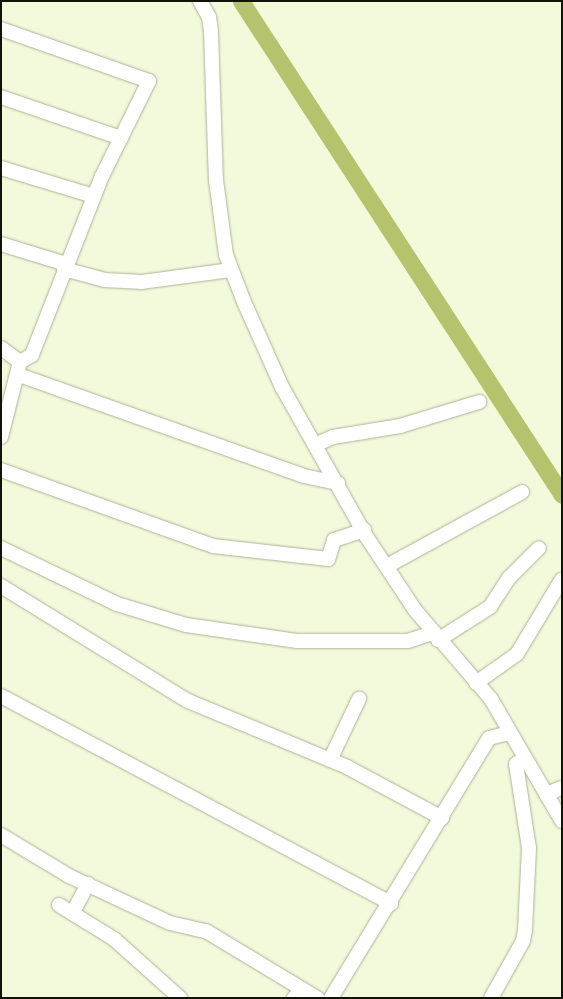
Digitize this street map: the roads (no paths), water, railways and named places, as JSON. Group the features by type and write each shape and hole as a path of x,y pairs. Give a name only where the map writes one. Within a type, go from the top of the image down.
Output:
{"street":[{"path":"200,1 209,17 216,180 226,255 231,270 282,386 317,444 364,530 387,566 436,636 491,699 562,821"},
{"path":"1,29 149,81 94,196 65,266 32,356 19,368 1,437"},
{"path":"1,97 121,138"},
{"path":"1,168 94,196"},
{"path":"1,244 105,280 142,282 231,270"},
{"path":"1,348 19,368 304,476 338,483"},
{"path":"317,444 333,437 400,426 479,402"},
{"path":"1,470 213,546 328,559 334,540 364,530"},
{"path":"387,566 522,492"},
{"path":"1,548 117,604 186,625 297,640 408,641 436,636 490,607 509,578 539,548"},
{"path":"476,683 517,654 562,580"},
{"path":"1,586 121,663 188,701 330,760 442,818"},
{"path":"1,696 391,903"},
{"path":"330,760 359,699"},
{"path":"331,998 391,903 489,738 509,732"},
{"path":"491,998 524,942 529,848 516,764 525,758"},
{"path":"546,794 562,788"},
{"path":"1,835 88,884 170,923 206,931 298,993 317,998"},
{"path":"73,912 88,884"},
{"path":"59,905 73,912 114,939 180,998"}],"waterway":[{"path":"241,1 562,495"}]}
